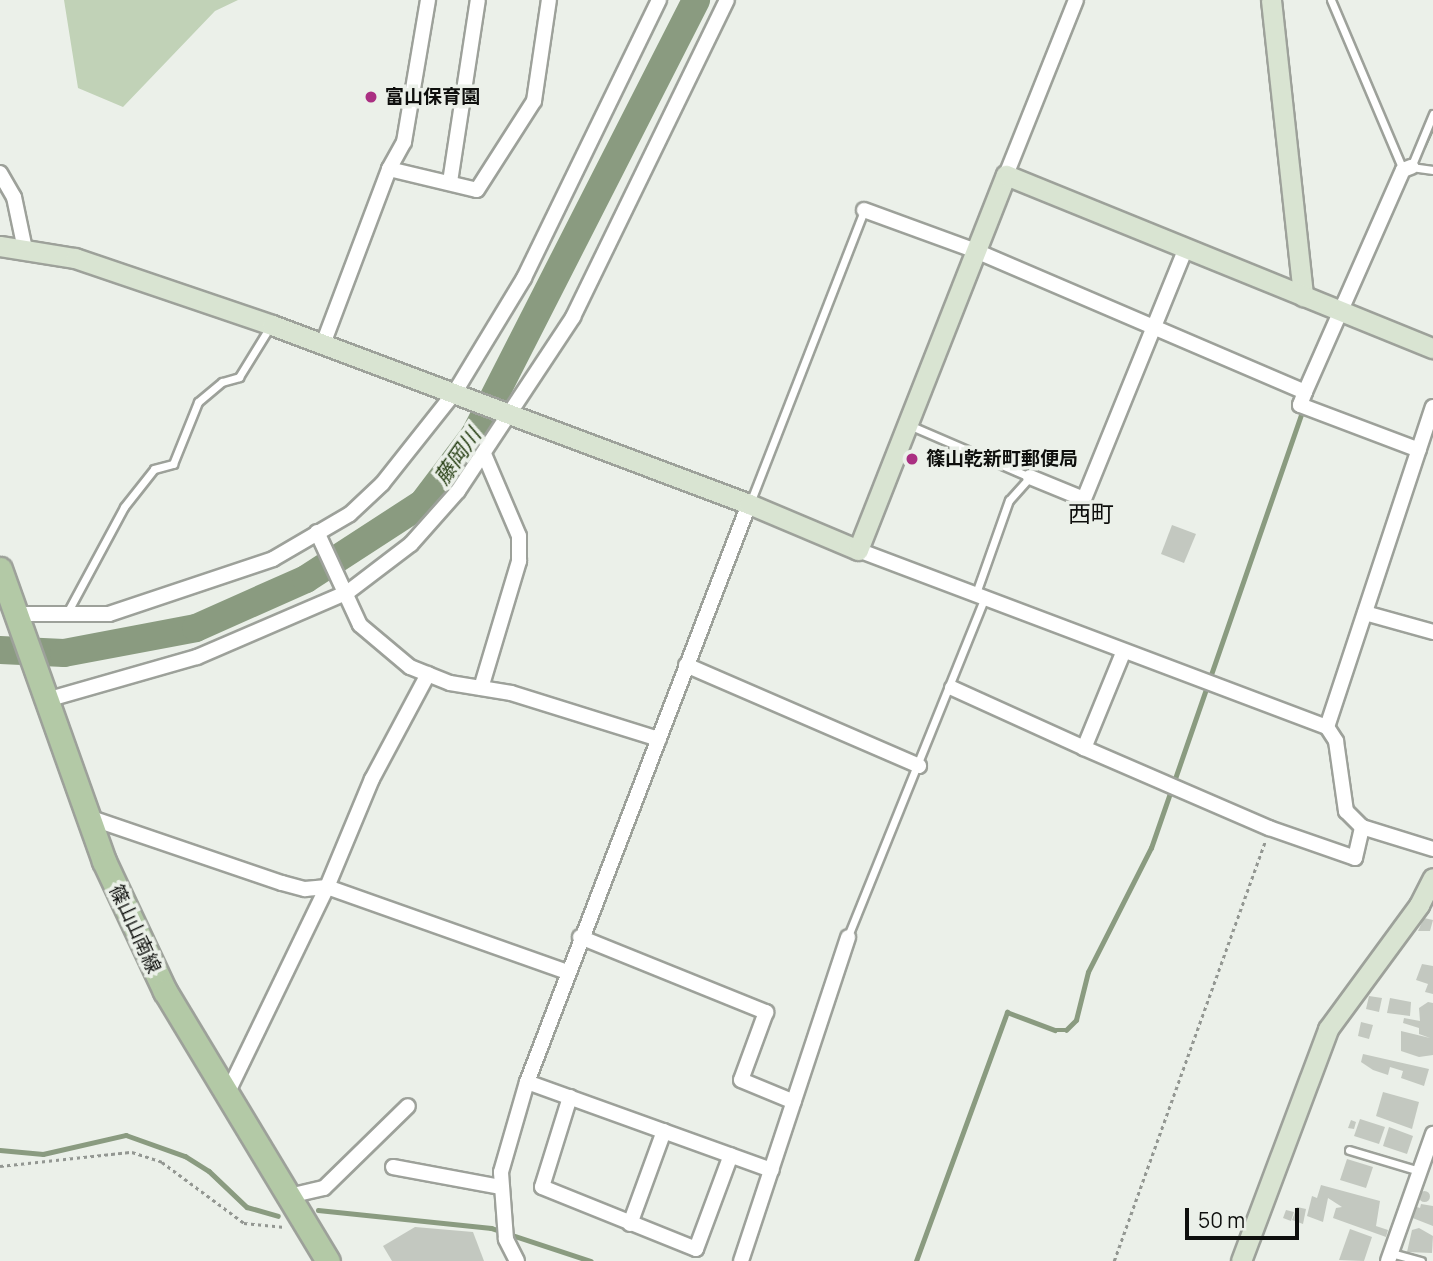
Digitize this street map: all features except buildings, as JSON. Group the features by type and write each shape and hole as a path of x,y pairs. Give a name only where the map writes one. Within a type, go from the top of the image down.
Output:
{"main road":[{"name":"篠山山南線","path":"0,569 88,817 164,991 328,1261"}],"street":[{"path":"323,344 390,169 404,142 428,0"},
{"path":"450,182 478,0"},
{"path":"390,169 477,190 534,101 548,0"},
{"path":"18,620 67,613 109,614 273,559 319,536 350,514 383,484 460,395 524,278 659,0"},
{"path":"44,692 198,657 347,589 411,544 484,454 591,284 727,0"},
{"path":"858,550 905,424 1076,0"},
{"path":"1271,0 1303,296"},
{"path":"1407,168 1338,310 1300,405 1419,450"},
{"path":"0,173 14,197 25,250"},
{"path":"1006,175 1433,348"},
{"path":"864,211 976,251 1305,392"},
{"path":"0,246 75,258 272,325 749,504 858,550 1123,653 1327,727 1336,741 1346,811 1362,827 1433,849"},
{"path":"1030,477 1084,499 1186,248"},
{"path":"1327,727 1433,407"},
{"path":"481,688 519,561 519,536 484,454"},
{"path":"517,1261 506,1239 501,1172 527,1082 580,937 749,504"},
{"path":"319,536 347,589 360,625 393,655 428,674 659,739"},
{"path":"1365,613 1433,632"},
{"path":"1084,748 1123,653"},
{"path":"686,665 919,766"},
{"path":"227,1094 327,887 372,779 428,674"},
{"path":"952,688 1269,828 1355,858 1362,827"},
{"path":"88,817 282,883 305,889 327,887 567,972"},
{"path":"1241,1261 1328,1029 1419,905 1433,878"},
{"path":"580,937 766,1012 741,1080 794,1102"},
{"path":"741,1261 848,937"},
{"path":"527,1082 772,1170"},
{"path":"570,1097 542,1187 696,1249 731,1155"},
{"path":"289,1196 324,1188 408,1106"},
{"path":"630,1224 664,1131"},
{"path":"1389,1257 1433,1134"},
{"path":"393,1167 501,1187"}],"lane":[{"path":"1331,0 1407,168"},
{"path":"1407,168 1433,114"},
{"path":"1407,168 1433,170"},
{"path":"749,504 864,211"},
{"path":"67,613 124,507 154,469 173,464 198,401 222,382 239,377 272,325"},
{"path":"848,937 952,688 1009,500 1030,477 905,424"},
{"path":"1349,1150 1419,1171"},
{"path":"1389,1257 1421,1261"}],"path":[{"path":"1114,1261 1269,828"},
{"path":"0,1166 132,1152 162,1163 244,1223 309,1229"}],"green space":[{"path":"64,0 238,0 215,11 123,107 78,88"}],"waterway":[{"name":"藤岡川","path":"0,650 64,653 196,628 306,579 423,503 475,434 696,0"},
{"path":"1423,147 1433,126"},
{"path":"916,1261 1007,1012 1055,1030 1066,1030 1076,1020 1088,972 1151,848 1303,408"},
{"path":"0,1150 43,1154 126,1135 185,1156 209,1171 247,1207 278,1216"},
{"path":"318,1210 491,1228 591,1261"}],"place":[{"name":"富山保育園","path":"371,97"},
{"name":"篠山乾新町郵便局","path":"912,459"}],"district":[{"name":"西町","path":"1091,513"}]}
